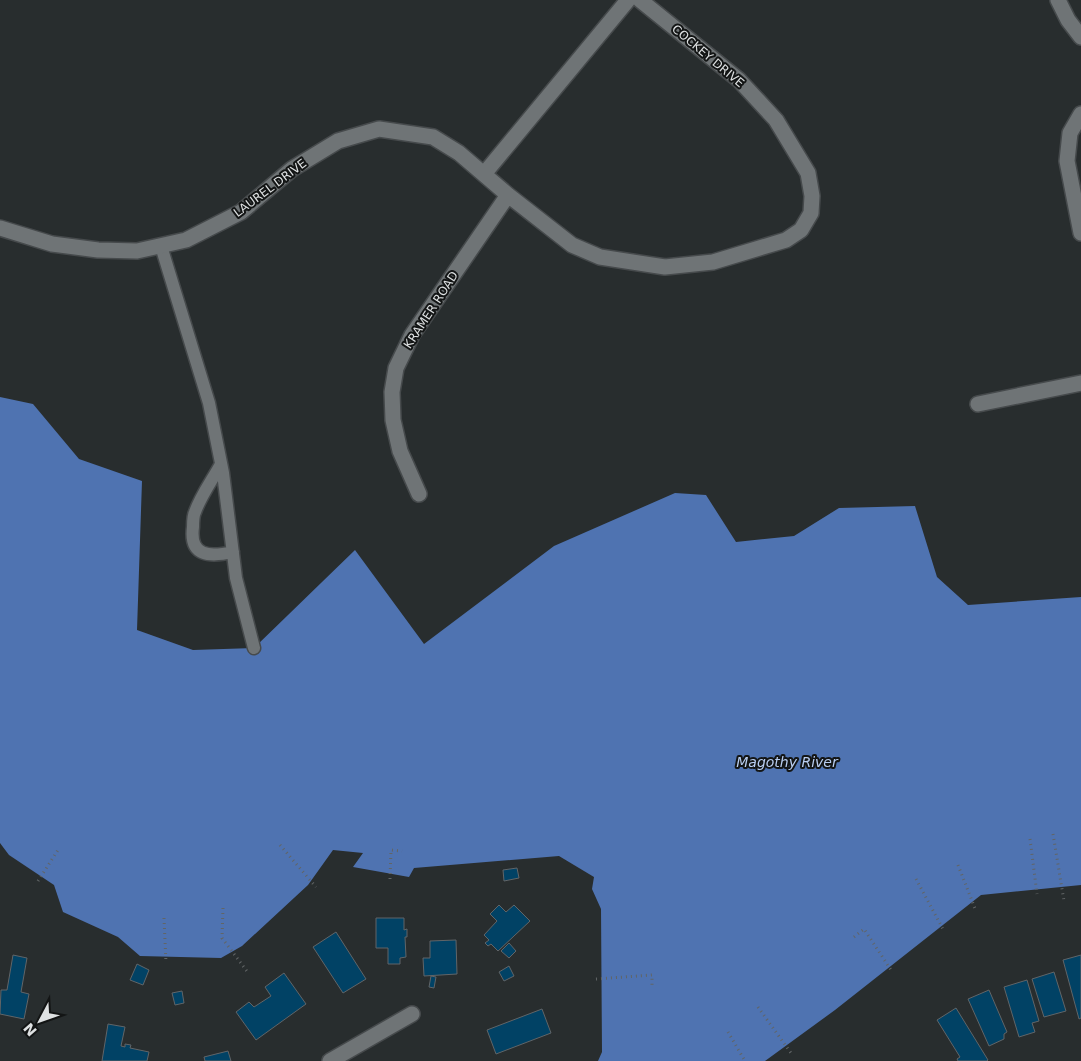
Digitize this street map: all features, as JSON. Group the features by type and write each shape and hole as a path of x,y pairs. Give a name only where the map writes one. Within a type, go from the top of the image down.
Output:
{"street":[{"path":"484,174 628,0"},
{"name":"COCKEY DRIVE","path":"484,174 572,245 600,257 665,267 713,262 786,240 801,230 811,213 812,196 808,173 776,120 739,80 640,0"},
{"path":"1058,0 1068,20 1081,37"},
{"path":"1081,114 1070,134 1067,162 1081,233"},
{"name":"LAUREL DRIVE","path":"0,228 52,244 98,250 137,251 186,240 240,212 292,169 338,141 380,129 433,137 459,153 484,174"},
{"name":"KRAMER ROAD","path":"419,494 400,451 393,420 392,392 396,368 412,335 508,195"},
{"path":"978,404 1081,383"},
{"path":"330,1061 412,1014"}],"lane":[{"path":"161,246 209,403 221,464 236,578 254,648"},
{"path":"221,464 195,512 192,535 194,546 203,554 218,556 233,552"}],"path":[{"path":"1053,834 1064,901"},
{"path":"1030,839 1036,894"},
{"path":"280,845 316,887"},
{"path":"38,881 58,850"},
{"path":"390,879 391,850 402,851"},
{"path":"958,865 976,911"},
{"path":"916,879 944,930"},
{"path":"223,908 222,938 248,974"},
{"path":"164,918 166,963"},
{"path":"854,937 864,929 892,970"},
{"path":"596,979 652,976 652,986"},
{"path":"758,1007 791,1053"},
{"path":"728,1032 745,1061"}],"water":[{"name":"Magothy River","path":"0,397 33,404 79,459 142,481 137,630 193,650 254,648 355,550 424,644 554,546 675,493 706,495 736,542 794,536 839,508 915,506 937,577 968,605 1081,597 1081,885 981,895 835,1010 765,1061 598,1061 602,1052 601,909 592,889 594,877 559,856 414,868 409,877 353,867 363,853 333,850 308,885 242,946 221,958 140,956 118,937 63,912 54,885 9,855 0,843"}],"building":[{"path":"517,868 519,878 504,881 503,870"},
{"path":"499,905 506,912 514,905 530,921 498,951 491,944 488,946 485,943 489,940 484,935 497,921 490,914"},
{"path":"376,918 404,918 404,930 407,929 407,937 405,937 406,957 400,958 400,964 388,964 388,948 376,948"},
{"path":"336,932 366,979 343,993 313,947"},
{"path":"456,940 457,974 424,976 423,958 430,958 430,941"},
{"path":"509,943 516,951 509,958 501,951"},
{"path":"13,955 27,958 21,992 29,994 24,1019 0,1014 1,990 7,990"},
{"path":"1081,955 1081,1018 1079,1019 1063,960"},
{"path":"137,964 149,970 143,985 130,980"},
{"path":"509,966 514,976 504,981 499,972"},
{"path":"1054,972 1066,1011 1044,1017 1032,979"},
{"path":"284,973 306,1004 256,1040 236,1012 249,1002 254,1007 271,996 265,987"},
{"path":"431,976 436,977 434,988 429,987"},
{"path":"1027,980 1039,1021 1032,1023 1035,1032 1019,1037 1004,987"},
{"path":"989,990 1007,1032 1004,1034 1004,1039 989,1046 968,999"},
{"path":"182,991 184,1003 175,1005 172,993"},
{"path":"956,1008 987,1061 958,1061 957,1059 960,1057 937,1020"},
{"path":"542,1009 551,1033 496,1054 487,1030"},
{"path":"108,1024 125,1027 121,1046 125,1047 125,1044 131,1045 130,1048 149,1052 147,1061 102,1061"},
{"path":"228,1051 231,1061 205,1061 204,1057"}]}
